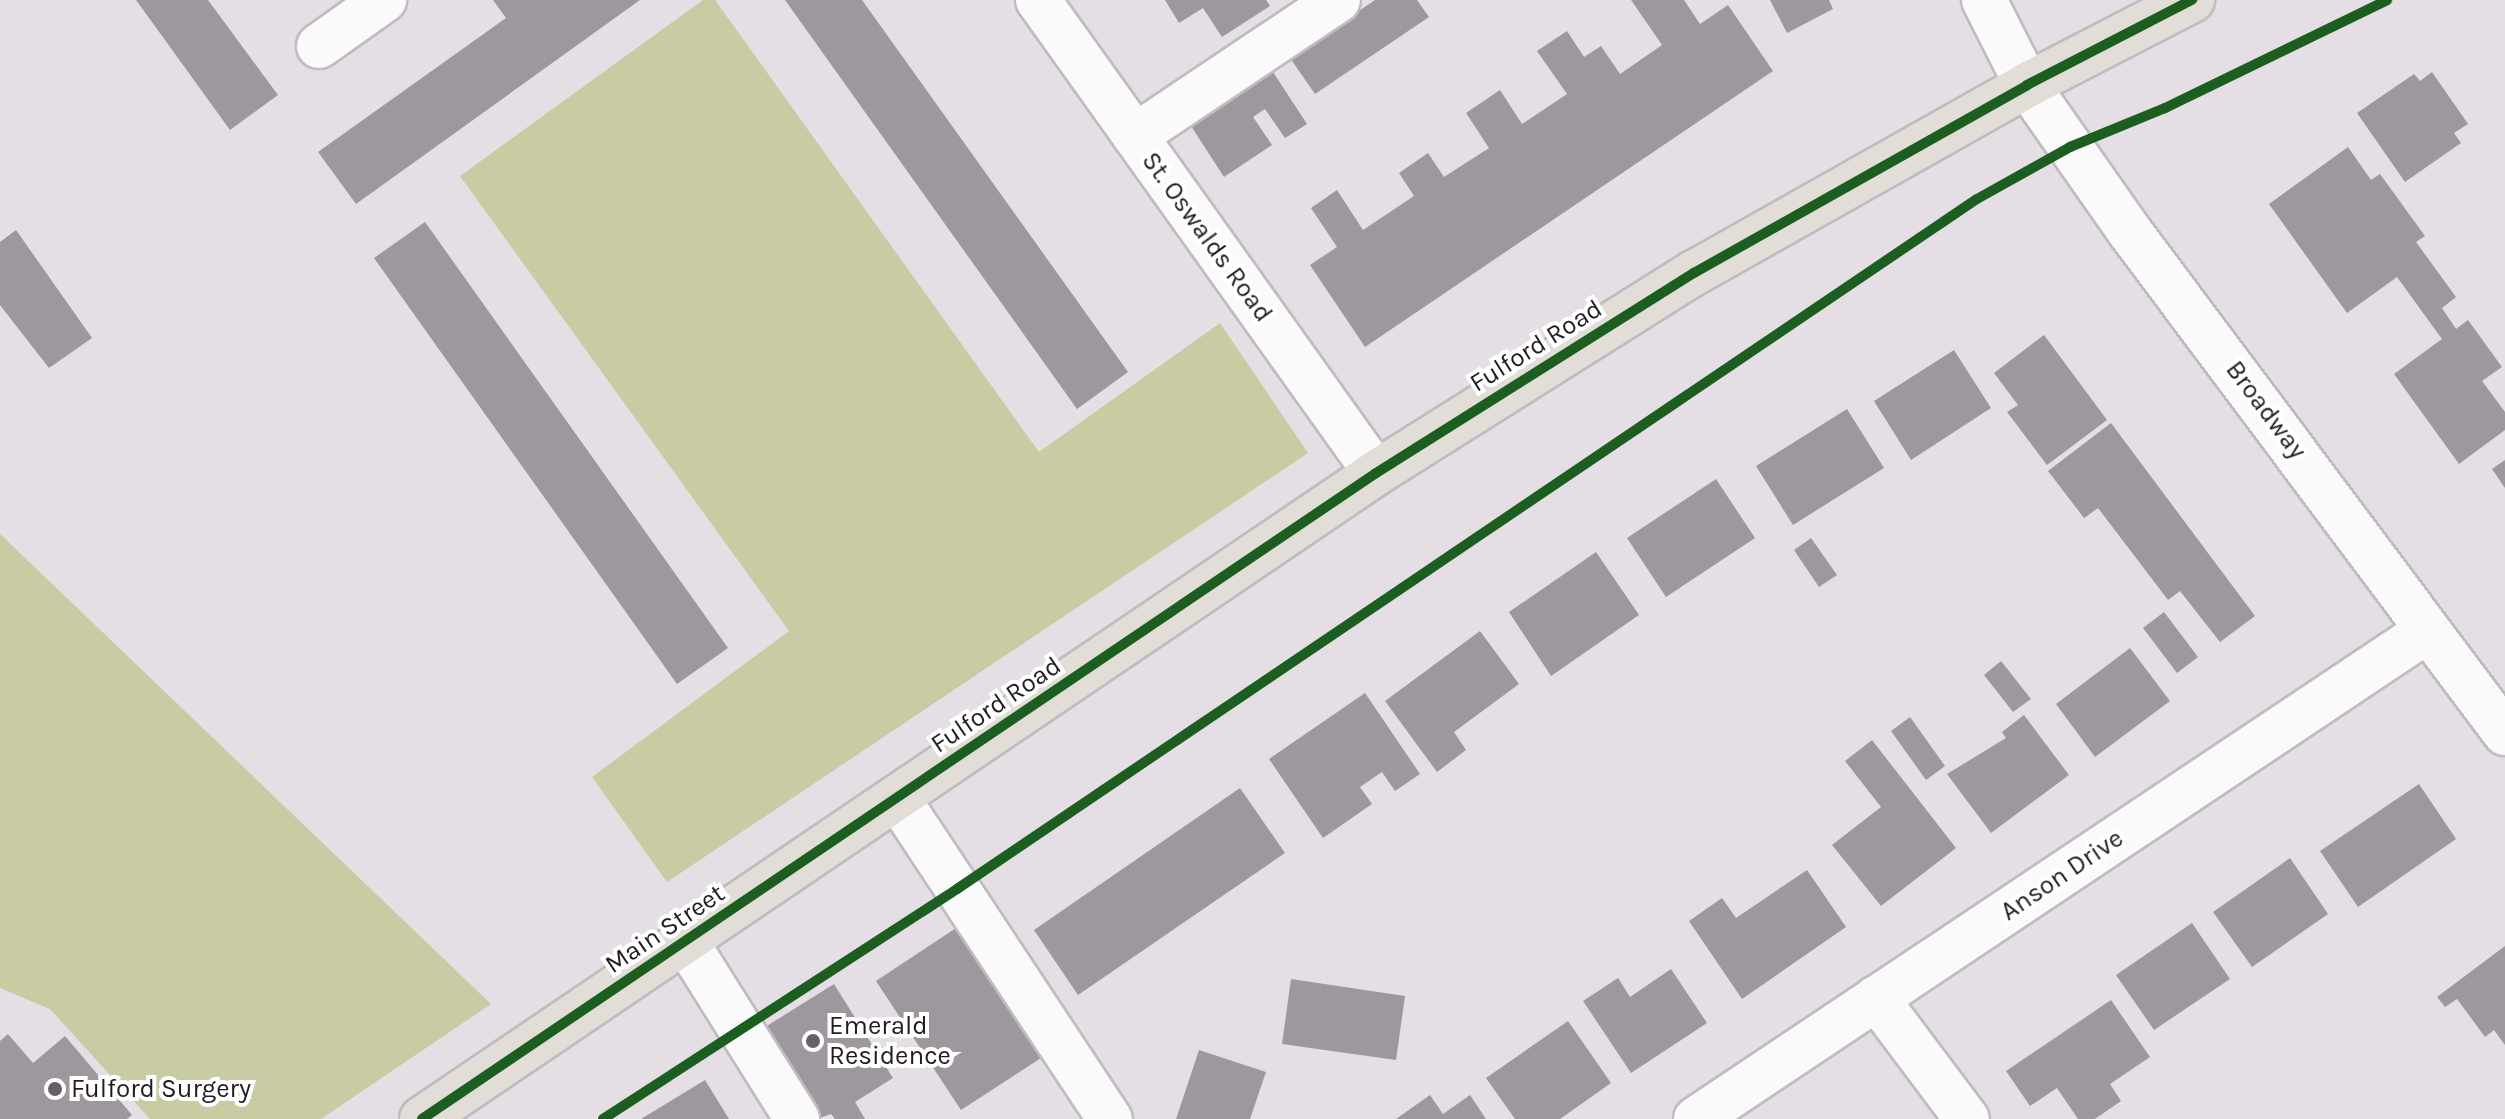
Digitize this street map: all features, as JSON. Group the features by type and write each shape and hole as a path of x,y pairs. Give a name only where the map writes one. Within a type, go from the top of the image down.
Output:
{"main road":[{"name":"Fulford Road","path":"915,787 1376,473 1694,273 2027,85 2192,0"},
{"name":"Main Street","path":"422,1119 915,787"}],"street":[{"path":"319,46 384,0"},
{"name":"St. Oswalds Road","path":"1038,0 1376,473"},
{"path":"1135,136 1338,0"},
{"name":"Broadway","path":"1984,0 2027,85 2505,733"},
{"name":"Anson Drive","path":"1696,1119 2427,631"},
{"path":"915,787 1110,1119"},
{"path":"686,942 797,1119"},
{"path":"1876,998 1967,1119"}],"green space":[{"path":"703,0 715,0 1039,452 1220,323 1308,453 667,882 592,777 789,631 460,176"},
{"path":"0,534 491,1004 321,1119 150,1119 50,1009 0,988"}],"building":[{"path":"136,0 208,0 278,95 230,130"},
{"path":"493,0 640,0 356,204 318,152 506,18"},
{"path":"785,0 862,0 1128,372 1077,409"},
{"path":"1165,0 1266,0 1270,6 1222,37 1203,8 1179,23"},
{"path":"1375,0 1417,0 1429,17 1315,94 1290,58"},
{"path":"1631,0 1684,0 1700,24 1728,5 1773,71 1365,347 1310,265 1337,247 1311,208 1337,190 1363,230 1414,196 1399,173 1428,153 1444,177 1489,148 1466,113 1500,90 1522,124 1567,94 1537,51 1567,31 1584,57 1601,46 1620,74 1662,45"},
{"path":"1770,0 1829,0 1833,9 1787,33"},
{"path":"1273,72 1307,124 1285,138 1265,109 1253,117 1272,145 1224,177 1191,126"},
{"path":"2432,72 2468,124 2454,133 2461,143 2405,182 2357,113 2414,74 2420,81"},
{"path":"2348,147 2371,180 2380,174 2425,236 2416,242 2456,297 2442,308 2456,329 2468,320 2502,367 2482,381 2505,412 2505,430 2459,464 2394,374 2442,339 2397,277 2347,313 2269,204"},
{"path":"425,222 728,648 677,684 374,258"},
{"path":"16,230 92,338 49,368 0,305 0,242"},
{"path":"2044,335 2107,420 2047,465 2007,412 2018,405 1994,373"},
{"path":"1954,350 1991,408 1911,460 1874,401"},
{"path":"1847,409 1884,468 1793,525 1756,466"},
{"path":"2111,423 2255,616 2220,642 2180,591 2168,600 2098,508 2084,518 2048,471"},
{"path":"2505,460 2505,488 2492,469"},
{"path":"1716,479 1755,538 1666,597 1627,538"},
{"path":"1811,538 1837,575 1819,587 1794,550"},
{"path":"1596,552 1639,615 1551,676 1509,612"},
{"path":"2164,612 2198,657 2177,673 2143,628"},
{"path":"1480,631 1519,684 1454,732 1466,750 1437,772 1385,701"},
{"path":"2130,648 2170,701 2095,757 2056,704"},
{"path":"2001,661 2031,699 2013,712 1984,675"},
{"path":"1365,693 1420,774 1395,791 1382,772 1360,787 1372,804 1323,838 1269,759"},
{"path":"2024,715 2069,775 1991,833 1947,774 2006,738 2002,732"},
{"path":"1910,717 1945,766 1926,780 1891,731"},
{"path":"1872,740 1956,848 1881,906 1832,845 1881,807 1845,761"},
{"path":"2419,784 2456,839 2358,907 2320,851"},
{"path":"1240,788 1285,853 1078,995 1034,930"},
{"path":"2290,858 2328,914 2252,967 2213,912"},
{"path":"1807,870 1846,927 1742,999 1689,921 1722,898 1736,918"},
{"path":"2192,923 2230,979 2154,1030 2116,975"},
{"path":"956,928 1041,1058 961,1110 876,981"},
{"path":"2505,946 2505,1045 2494,1030 2485,1037 2457,999 2445,1007 2437,997"},
{"path":"1671,969 1707,1023 1631,1073 1583,1001 1618,978 1630,997"},
{"path":"1291,979 1405,996 1396,1060 1282,1044"},
{"path":"834,984 893,1078 855,1102 865,1119 835,1119 831,1114 817,1119 762,1029"},
{"path":"2111,1000 2150,1057 2110,1084 2121,1101 2095,1119 2078,1119 2057,1088 2030,1106 2006,1071"},
{"path":"1568,1021 1611,1083 1560,1119 1515,1119 1486,1078"},
{"name":"Fulford Surgery","path":"8,1034 33,1063 65,1036 132,1115 127,1119 0,1119 0,1041"},
{"path":"1199,1050 1266,1072 1250,1119 1176,1119"},
{"path":"705,1080 729,1119 641,1119"},
{"path":"1430,1095 1443,1114 1470,1095 1486,1119 1396,1119"}],"cycle path":[{"path":"422,1119 1376,473 1694,273 2027,85 2192,0"},
{"path":"603,1119 957,889 1977,199 2070,147 2165,108 2387,0"}],"place":[{"name":"Emerald Residence","path":"813,1041"},
{"name":"Fulford Surgery","path":"55,1089"}]}
